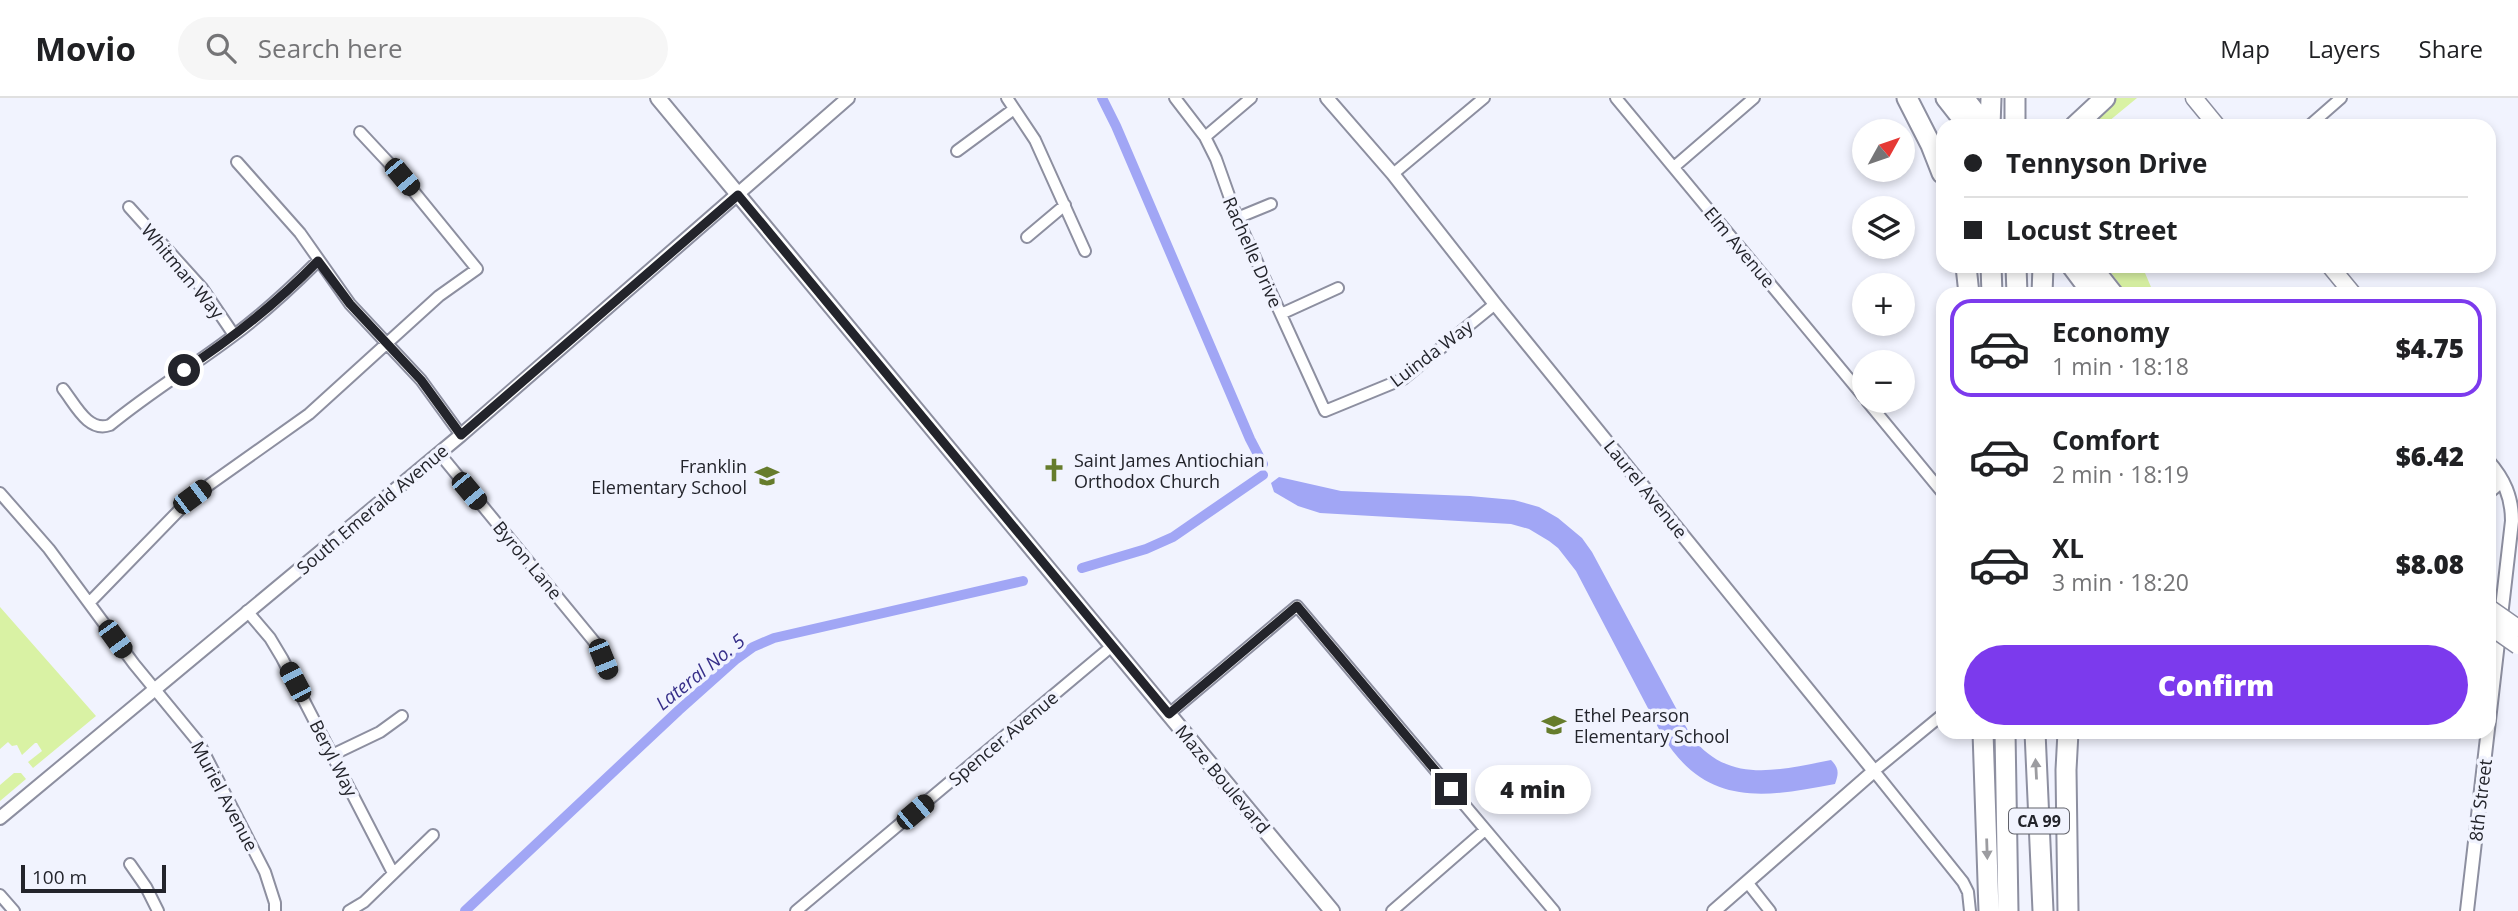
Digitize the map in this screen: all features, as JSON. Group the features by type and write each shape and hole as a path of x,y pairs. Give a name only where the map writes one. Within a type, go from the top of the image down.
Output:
{"highway":[{"path":"1907,98 1936,158"},
{"path":"1946,98 1962,119"},
{"path":"1964,98 1982,119"},
{"path":"1989,119 1991,98"},
{"path":"2015,98 2015,119"},
{"path":"2082,119 2105,98"},
{"path":"2086,273 2104,287"},
{"path":"1983,739 1989,911"},
{"name":"CA 99","path":"2005,739 2008,911"},
{"name":"CA 99","path":"2035,739 2045,911"},
{"path":"2068,739 2068,911"}],"main road":[{"name":"Maze Boulevard","path":"658,98 1332,911"},
{"path":"2194,98 2211,119"},
{"path":"2336,273 2347,287"},
{"path":"2496,613 2518,628"},
{"path":"2496,631 2518,646"}],"street":[{"name":"South Emerald Avenue","path":"0,818 461,435 848,98"},
{"path":"1007,98 1035,140 1085,251"},
{"name":"Rachelle Drive","path":"1175,98 1205,137 1216,159 1237,218 1325,411"},
{"path":"1205,137 1251,98"},
{"name":"Laurel Avenue","path":"1327,98 1393,174 1962,882 1968,892 1970,911"},
{"path":"1393,174 1484,98"},
{"name":"Elm Avenue","path":"1616,98 1852,382"},
{"path":"1674,167 1754,98"},
{"path":"2317,119 2341,98"},
{"path":"957,151 1014,109"},
{"path":"90,602 192,497 309,414 439,296 477,268 402,177 360,132"},
{"path":"237,162 278,206 350,304 421,380 461,435"},
{"path":"1237,218 1271,204"},
{"path":"1027,237 1065,205"},
{"name":"Whitman Way","path":"129,207 202,288 234,335"},
{"path":"63,389 91,424 104,428 110,425 163,383 234,335 282,298 318,261"},
{"path":"1281,314 1338,288"},
{"name":"Luinda Way","path":"1325,411 1402,379 1495,304"},
{"path":"1877,413 1936,485"},
{"name":"Byron Lane","path":"439,453 597,645 608,673"},
{"path":"2496,472 2503,481 2496,487"},
{"name":"8th Street","path":"2496,657 2512,522 2510,499 2503,481"},
{"name":"Muriel Avenue","path":"0,493 49,549 134,664 199,743 265,872 275,911"},
{"path":"1169,714 1297,606 1554,911"},
{"name":"Beryl Way","path":"247,611 270,638 282,658 393,873"},
{"name":"Spencer Avenue","path":"796,911 1112,646"},
{"path":"332,755 380,732 402,716"},
{"path":"1714,911 1936,720"},
{"name":"8th Street","path":"2466,911 2486,739"},
{"path":"1392,911 1485,830"},
{"path":"349,911 363,902 433,835"},
{"path":"130,864 158,911"},
{"path":"1747,882 1770,911"},
{"path":"0,895 14,911"}],"green space":[{"path":"2117,98 2137,98 2112,119 2094,119"},
{"path":"2111,273 2145,273 2151,287 2122,287"},
{"path":"0,607 96,716 33,768 28,762 42,751 37,743 22,755 17,745 12,746 8,742 0,749"},
{"path":"14,773 21,773 26,779 0,801 0,785"}],"water":[{"path":"1279,477 1341,491 1470,496 1514,500 1539,507 1558,518 1582,538 1592,552 1691,736 1706,752 1721,762 1755,770 1774,770 1831,760 1838,771 1835,784 1760,794 1717,786 1697,775 1679,758 1662,735 1576,571 1558,548 1529,529 1511,524 1320,513 1298,506 1274,492 1271,483"}],"waterway":[{"path":"1102,98 1263,464"},
{"path":"1082,568 1146,549 1173,537 1263,475"},
{"name":"Lateral No. 5","path":"465,911 679,710 753,647 774,638 1023,581"}],"place":[{"name":"Saint James Antiochian Orthodox Church","path":"1054,470"},
{"name":"Franklin Elementary School","path":"767,476"},
{"name":"Ethel Pearson Elementary School","path":"1554,725"}],"route":[{"path":"184,370 282,298 318,261 350,304 421,380 461,435 738,195 1169,714 1297,606 1451,789"}]}
